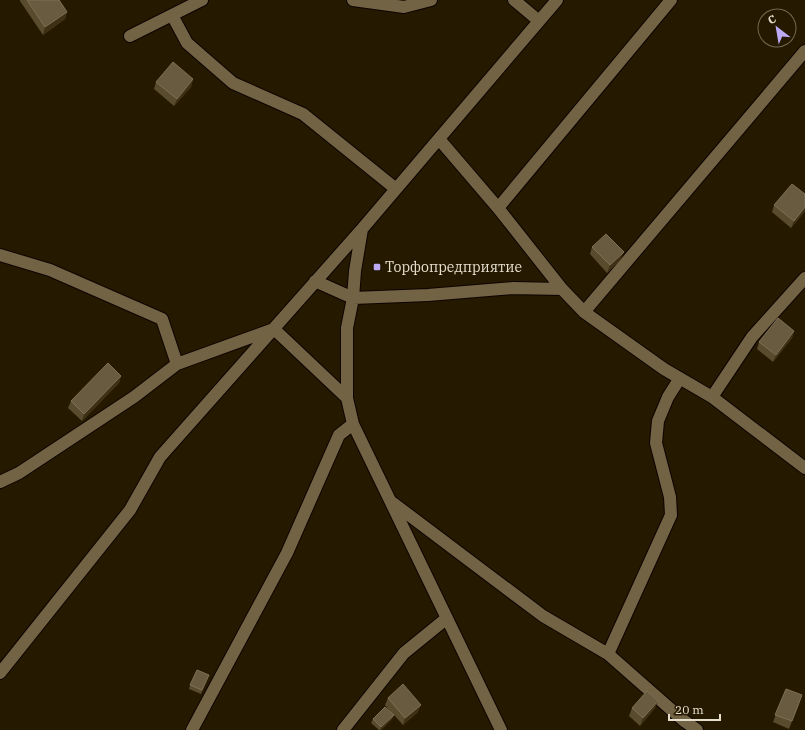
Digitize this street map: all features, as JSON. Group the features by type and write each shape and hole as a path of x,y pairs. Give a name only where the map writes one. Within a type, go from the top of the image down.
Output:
{"street":[{"path":"130,36 202,0"},
{"path":"353,0 404,7 431,0"},
{"path":"514,0 539,22"},
{"path":"0,673 130,510 160,457 362,229 557,0"},
{"path":"498,208 671,0"},
{"path":"172,15 187,42 233,83 303,114 396,189"},
{"path":"584,312 805,51"},
{"path":"439,139 498,208 562,289 584,312 664,369 712,397 805,468"},
{"path":"362,229 355,270 353,298 347,328 347,398 353,424 501,730"},
{"path":"0,255 50,270 162,319 176,364"},
{"path":"712,397 752,337 805,278"},
{"path":"315,281 353,298 428,295 513,288 562,289"},
{"path":"0,482 19,473 134,397 176,364 274,329"},
{"path":"274,329 347,398"},
{"path":"608,654 670,515 670,497 656,443 658,421 668,397 680,378"},
{"path":"192,730 287,553 339,435 353,424"},
{"path":"390,501 544,616 608,654 683,720 697,730"},
{"path":"343,730 404,653 447,618"}],"building":[{"path":"27,0 59,0 67,12 45,27"},
{"path":"173,62 193,79 177,99 156,82"},
{"path":"792,184 805,194 805,207 794,221 774,205"},
{"path":"606,234 624,252 610,265 592,247"},
{"path":"778,318 794,331 776,355 759,342"},
{"path":"108,363 121,376 84,414 71,401"},
{"path":"197,670 209,675 202,690 190,685"},
{"path":"403,684 421,705 405,718 388,698"},
{"path":"786,689 802,695 792,721 775,715"},
{"path":"647,691 658,701 643,718 632,708"},
{"path":"385,707 394,715 381,727 373,719"}],"place":[{"name":"Торфопредприятие","path":"377,267"}]}
